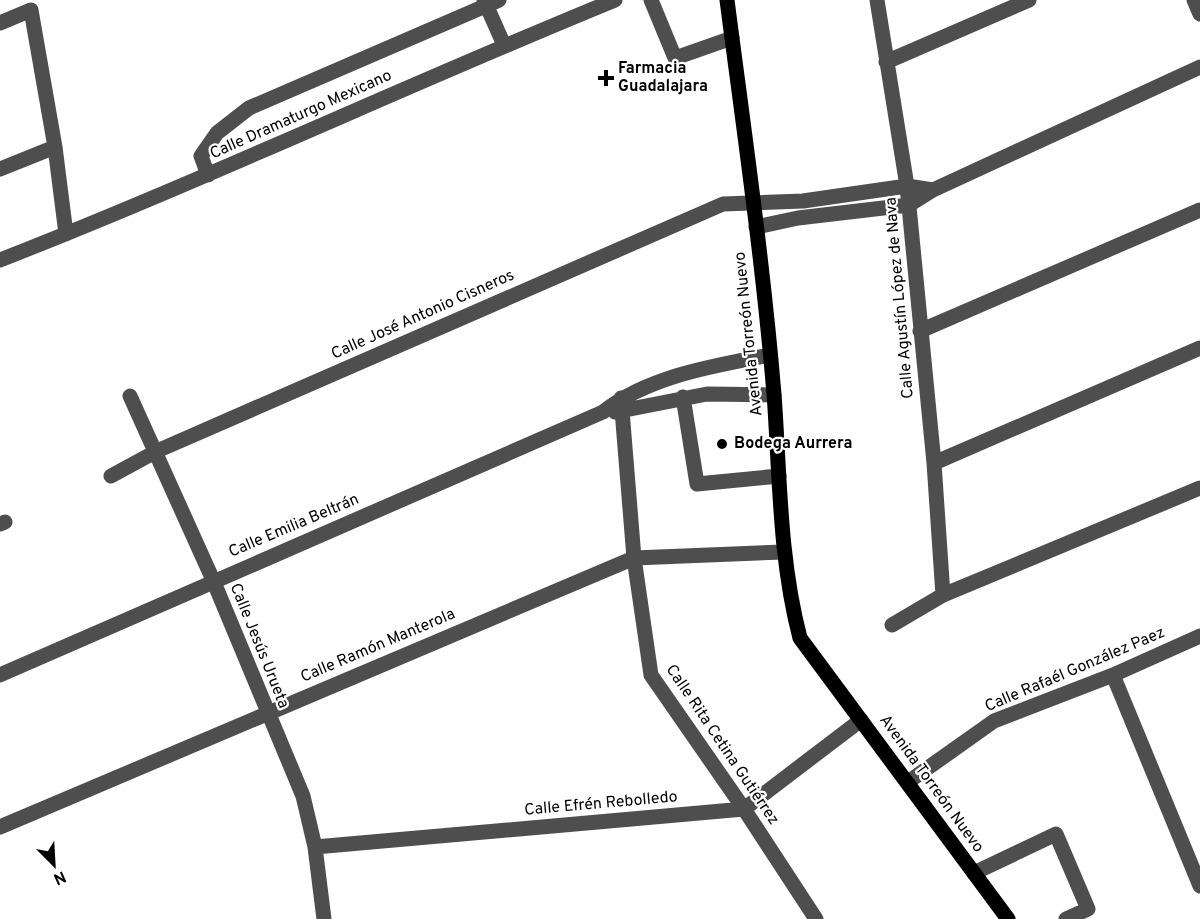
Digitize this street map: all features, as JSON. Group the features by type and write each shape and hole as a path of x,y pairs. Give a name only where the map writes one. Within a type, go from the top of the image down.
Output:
{"main road":[{"name":"Avenida Torreón Nuevo","path":"727,0 754,202 774,394 783,552 791,603 800,638 1008,919"}],"street":[{"name":"Calle Dramaturgo Mexicano","path":"0,260 208,175 504,45 615,0"},
{"path":"651,0 675,58 732,38"},
{"name":"Calle Agustín López de Nava","path":"877,0 907,186 934,463 943,595"},
{"path":"886,62 1029,0"},
{"path":"1194,0 1200,14"},
{"path":"208,175 201,156 217,133 249,108 490,2 504,45"},
{"path":"0,23 31,10 55,147 66,234"},
{"path":"756,227 798,218 909,205 933,190 1200,67"},
{"path":"0,169 55,147"},
{"name":"Calle José Antonio Cisneros","path":"111,476 157,451 723,204 803,201 907,186 933,190"},
{"path":"920,331 1200,210"},
{"path":"934,463 1200,348"},
{"name":"Calle Emilia Beltrán","path":"0,675 705,367 770,355"},
{"name":"Calle Emilia Beltrán","path":"622,405 707,394 774,394"},
{"name":"Calle Jesús Urueta","path":"130,396 157,451 213,580 266,712 303,796 315,847 324,919"},
{"path":"683,397 698,484 779,476"},
{"name":"Calle Rita Cetina Gutiérrez","path":"622,405 634,558 651,675 744,809 816,919"},
{"path":"892,625 943,595 1200,488"},
{"name":"Calle Ramón Manterola","path":"0,827 266,712 634,558 783,552"},
{"name":"Calle Rafaél González Paez","path":"908,782 994,721 1113,675 1200,636"},
{"path":"1113,675 1200,886"},
{"path":"744,809 861,720"},
{"name":"Calle Efrén Rebolledo","path":"315,847 744,809"},
{"path":"974,873 1056,834 1088,909 1066,919"}],"place":[{"name":"Farmacia Guadalajara","path":"606,78"},
{"name":"Bodega Aurrera","path":"722,444"}]}
